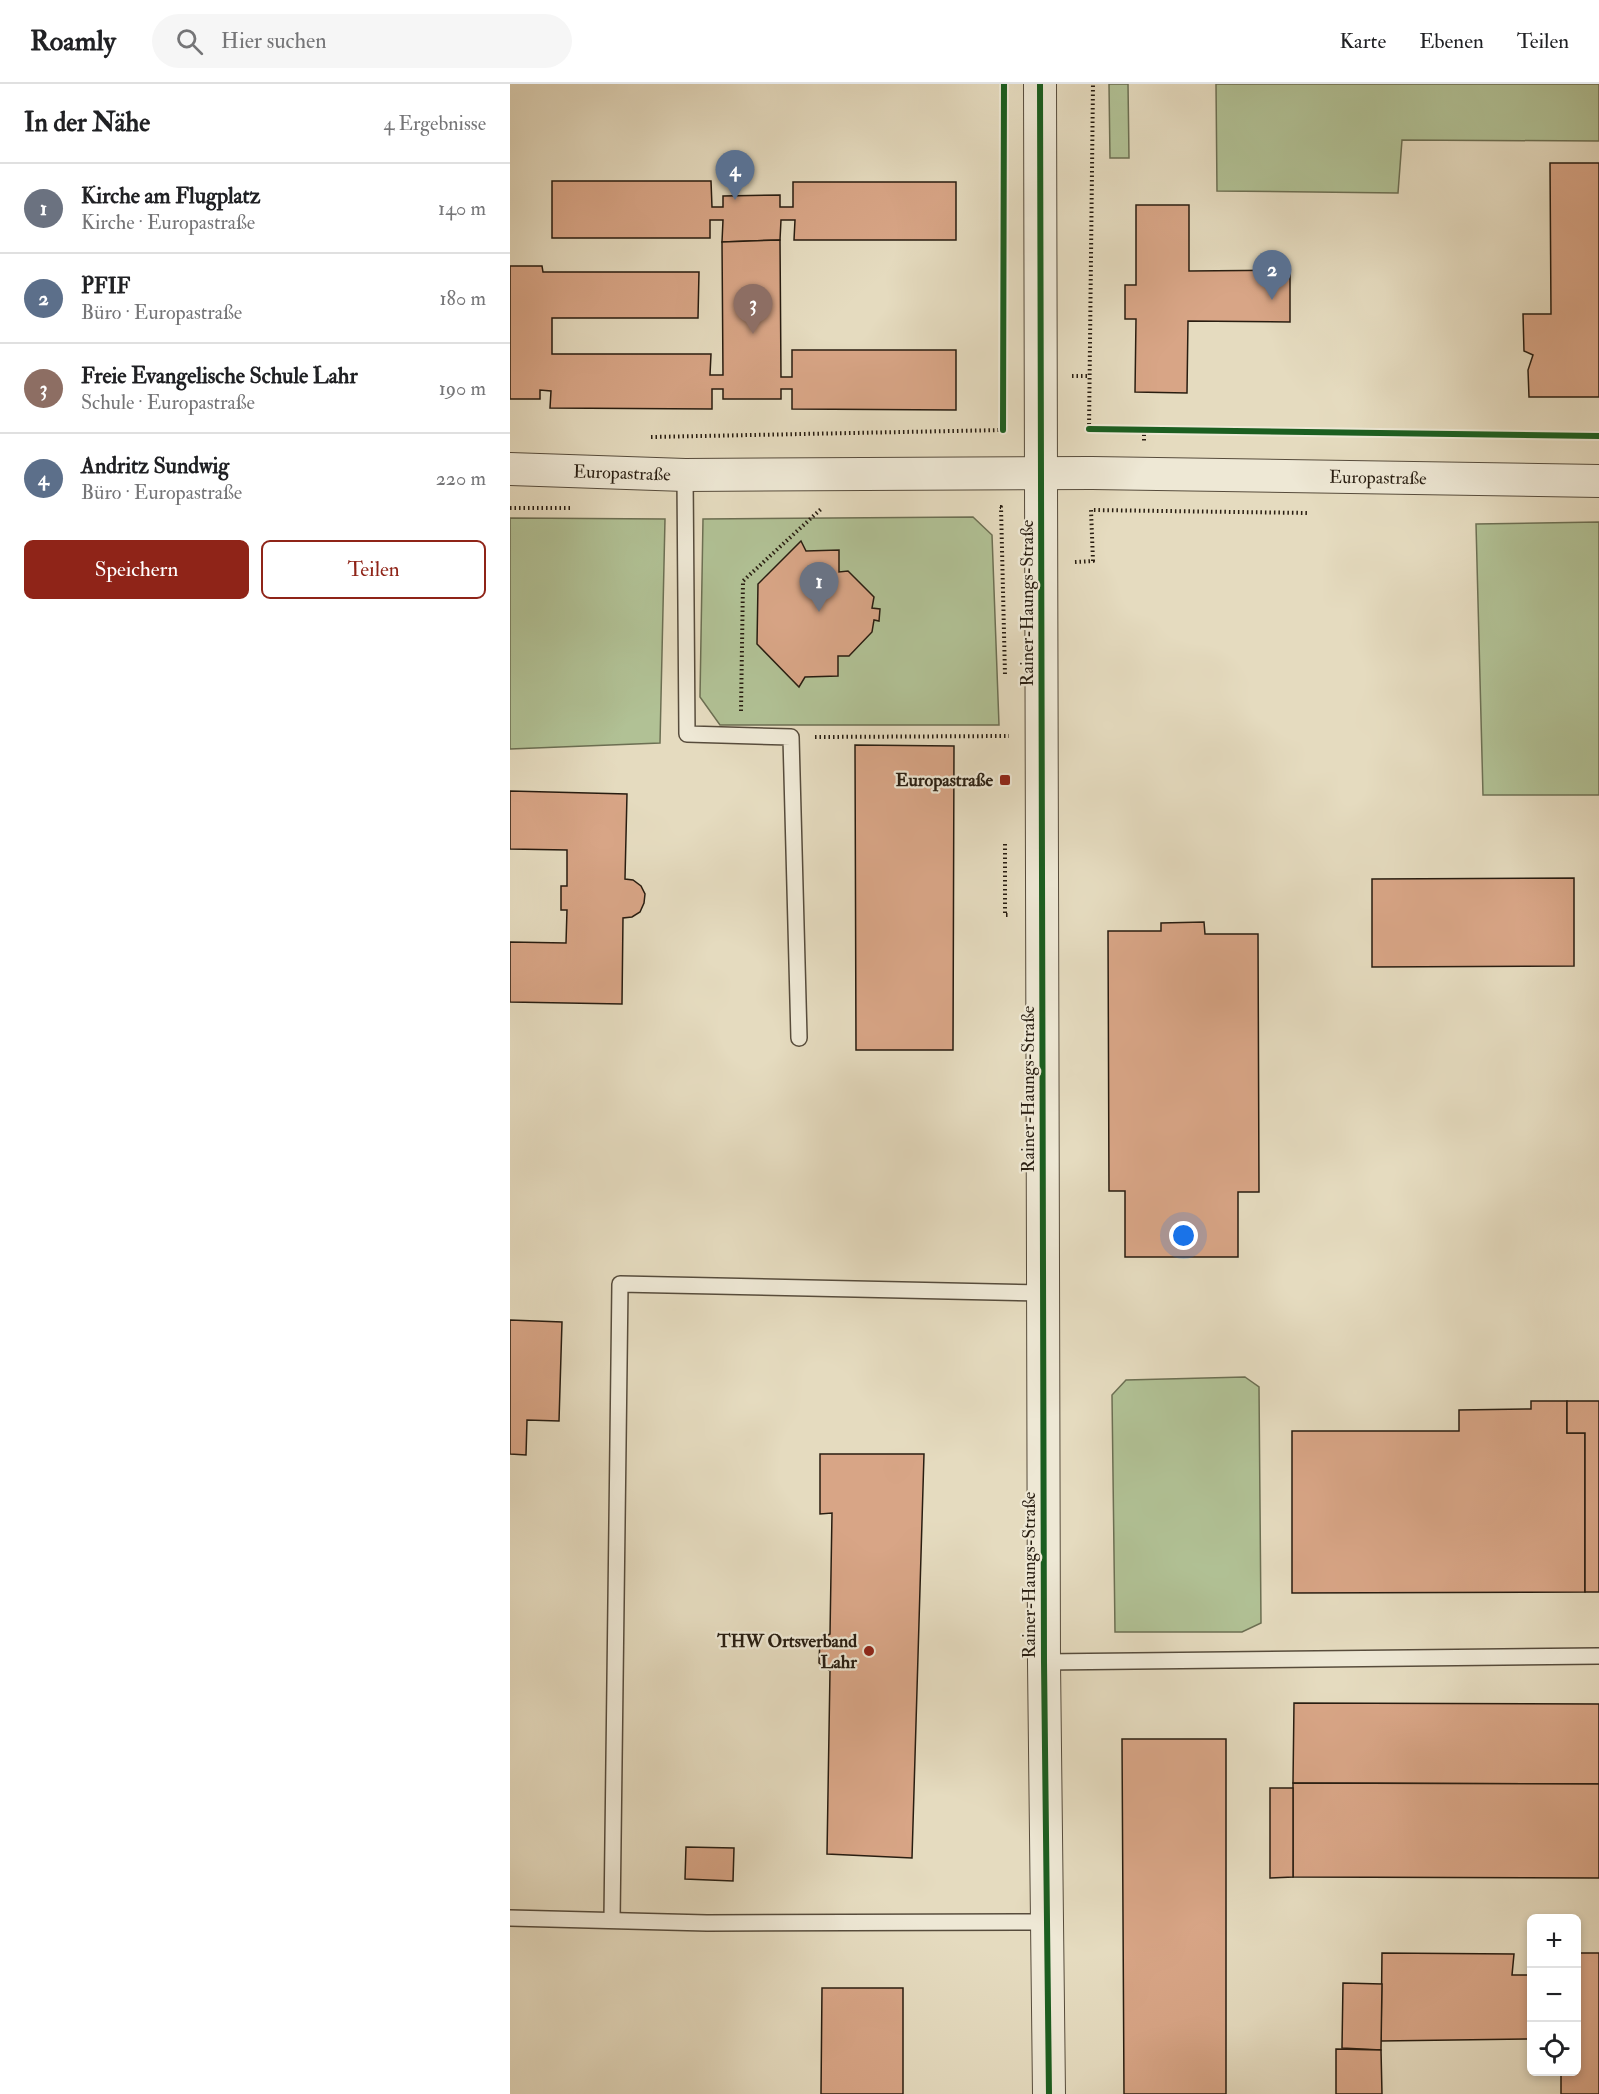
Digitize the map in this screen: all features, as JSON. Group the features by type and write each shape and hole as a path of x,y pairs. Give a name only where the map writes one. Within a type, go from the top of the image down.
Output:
{"street":[{"name":"Rainer-Haungs-Straße","path":"1040,84 1044,1662 1049,2094"},
{"name":"Europastraße","path":"510,469 684,474 1092,473 1599,481"}],"lane":[{"path":"684,474 687,734 791,737 799,1038"},
{"path":"612,1920 620,1284 1044,1293"},
{"path":"1044,1662 1599,1656"},
{"path":"510,1918 708,1923 1048,1922"}],"path":[{"path":"1089,429 1093,84"},
{"path":"649,437 1003,430"},
{"path":"1001,507 1005,678"},
{"path":"741,736 743,581 821,509"},
{"path":"1091,510 1093,561"},
{"path":"791,737 1006,736"}],"green space":[{"path":"1109,84 1128,84 1129,158 1110,158"},
{"path":"1216,84 1599,84 1599,141 1402,140 1398,193 1217,191"},
{"path":"973,517 992,535 999,725 720,725 700,697 703,519"},
{"path":"510,518 665,519 660,743 510,749"},
{"path":"1599,522 1599,795 1483,795 1476,524"},
{"path":"1245,1377 1259,1387 1261,1623 1242,1632 1115,1632 1112,1395 1126,1380"}],"building":[{"path":"1550,163 1599,163 1599,397 1529,397 1528,370 1533,355 1524,351 1523,314 1551,314"},
{"path":"552,181 711,181 712,207 723,207 723,196 780,195 780,207 793,207 793,182 956,182 956,240 794,240 795,220 781,220 780,240 722,242 723,220 710,220 710,238 552,238"},
{"path":"1136,205 1189,205 1189,271 1290,270 1290,322 1188,321 1187,393 1135,392 1136,319 1125,319 1125,285 1136,285"},
{"path":"780,240 781,377 792,377 792,350 956,350 956,410 792,409 792,389 781,389 781,399 723,399 723,389 712,389 712,409 550,408 551,391 540,390 540,399 510,399 510,266 542,266 543,272 699,272 698,318 552,318 552,354 711,354 710,375 723,375 722,242"},
{"path":"801,541 806,551 839,550 839,572 848,571 874,597 872,608 880,609 879,621 874,620 872,632 849,656 838,656 838,676 805,677 799,687 757,644 758,584"},
{"path":"855,745 954,746 953,1050 856,1050"},
{"path":"510,791 627,794 625,879 633,880 641,886 645,894 640,912 632,917 623,918 622,1004 510,1002 510,942 566,943 567,910 561,910 561,886 567,886 567,850 510,849"},
{"path":"1574,878 1574,966 1372,967 1372,879"},
{"path":"1204,922 1205,934 1258,934 1259,1192 1238,1192 1238,1257 1125,1257 1125,1191 1109,1191 1108,931 1161,931 1161,923"},
{"path":"510,1320 562,1322 559,1421 527,1420 526,1455 510,1454"},
{"path":"1531,1401 1567,1401 1567,1433 1585,1433 1585,1592 1292,1593 1292,1431 1459,1431 1459,1410 1531,1409"},
{"path":"1567,1401 1599,1401 1599,1592 1585,1592 1585,1433 1567,1433"},
{"name":"THW Ortsverband Lahr","path":"820,1454 924,1454 912,1858 827,1854 830,1671 819,1663 820,1639 830,1634 832,1513 820,1514"},
{"path":"1294,1703 1599,1704 1599,1784 1293,1783"},
{"path":"1122,1739 1226,1739 1226,2094 1124,2094"},
{"path":"1293,1783 1599,1784 1599,1878 1293,1877"},
{"path":"1270,1788 1293,1788 1293,1877 1270,1878"},
{"path":"686,1847 734,1848 733,1881 685,1879"},
{"path":"1382,1953 1514,1954 1512,1975 1527,1975 1527,2039 1381,2041"},
{"path":"1581,1953 1599,1953 1599,2094 1561,2094 1561,2076 1581,2076"},
{"path":"1343,1983 1382,1984 1381,2050 1342,2048"},
{"path":"822,1988 903,1988 903,2094 821,2094"},
{"path":"1336,2049 1381,2050 1382,2094 1336,2094"}],"cycle path":[{"path":"1003,430 1004,84"},
{"path":"1040,84 1044,1662 1049,2094"},
{"path":"1089,429 1599,436"}],"place":[{"name":"Andritz Sundwig","path":"735,200"},
{"name":"PFIF","path":"1272,300"},
{"name":"Freie Evangelische Schule Lahr","path":"753,334"},
{"name":"Kirche am Flugplatz","path":"819,612"},
{"name":"Europastraße","path":"1005,780"},
{"name":"THW Ortsverband Lahr","path":"869,1651"}]}
